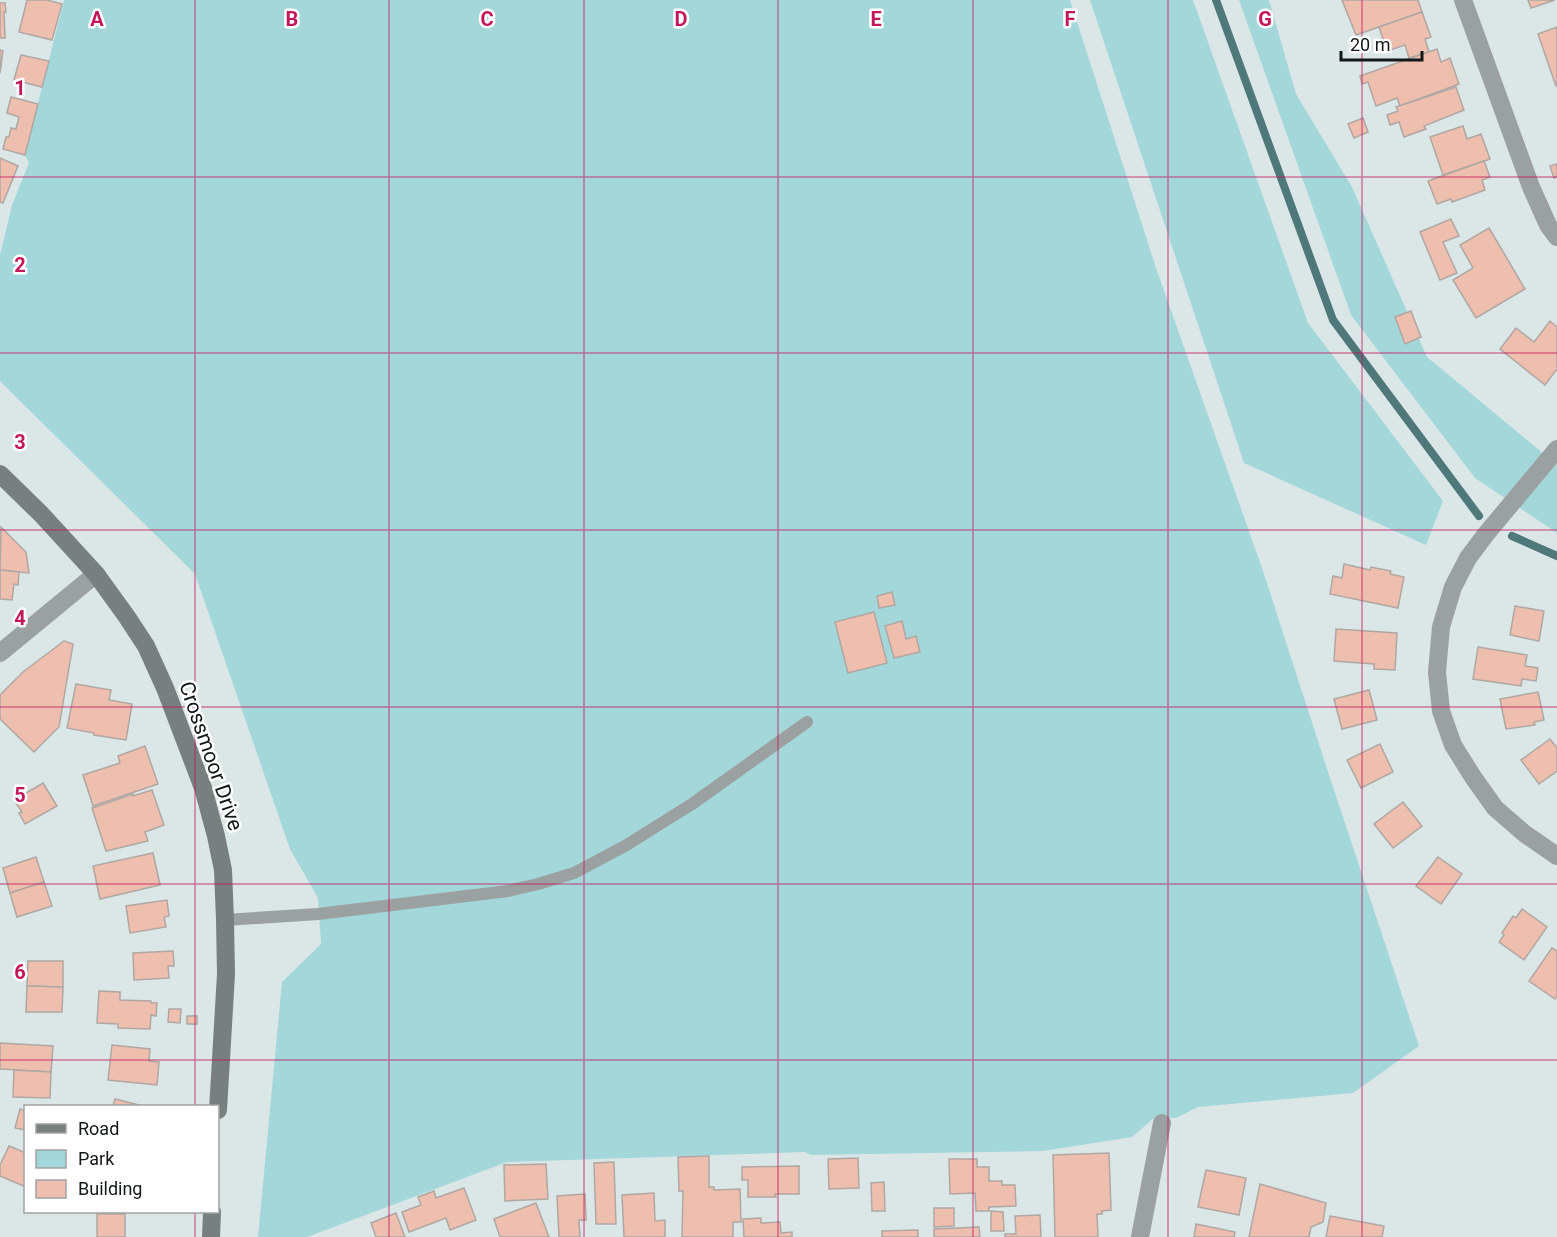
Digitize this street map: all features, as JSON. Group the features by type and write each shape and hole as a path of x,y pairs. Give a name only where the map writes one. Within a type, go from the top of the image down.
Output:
{"street":[{"path":"1463,0 1531,187 1548,225 1557,237"},
{"path":"1557,449 1486,534 1463,568 1453,587 1441,627 1437,672 1441,711 1453,745 1473,777 1495,808 1525,834 1557,856"},
{"name":"Crossmoor Drive","path":"0,474 41,514 96,574 146,646 183,732 203,788 223,870 226,974 218,1105"},
{"path":"0,653 96,574"},
{"path":"1140,1237 1162,1123"},
{"path":"211,1237 212,1213"}],"lane":[{"path":"225,920 318,914 508,891 574,873 625,846 692,804 807,722"}],"green space":[{"path":"64,0 1070,0 1156,268 1263,571 1419,1046 1353,1093 1198,1107 1176,1118 1154,1118 1132,1137 1043,1151 811,1155 805,1152 507,1162 307,1237 258,1237 282,982 321,944 318,898 290,849 195,574 0,381 0,255 12,205 29,163 25,155"},
{"path":"1090,0 1193,0 1308,323 1443,501 1426,545 1244,463"},
{"path":"1239,0 1269,0 1296,94 1352,187 1427,357 1557,465 1557,533 1475,478 1351,315"}],"building":[{"path":"27,0 47,0 62,4 52,40 19,32"},
{"path":"1342,0 1418,0 1422,12 1356,35"},
{"path":"1528,0 1555,0 1531,8"},
{"path":"0,3 5,3 5,38 0,38"},
{"path":"1422,12 1431,37 1425,39 1429,52 1409,58 1405,45 1387,51 1379,27"},
{"path":"1557,27 1557,85 1556,86 1538,34"},
{"path":"1437,49 1441,62 1450,58 1459,84 1400,106 1397,98 1376,106 1368,82 1362,84 1360,76"},
{"path":"0,50 3,51 0,73"},
{"path":"21,55 49,61 42,87 14,80"},
{"path":"1456,87 1464,110 1424,126 1426,129 1404,137 1399,122 1390,125 1387,115 1398,111 1396,107"},
{"path":"11,97 38,104 25,155 3,149 11,128 16,129 19,117 7,113"},
{"path":"1363,118 1368,132 1354,138 1348,124"},
{"path":"1463,126 1467,139 1481,134 1490,159 1443,175 1430,137"},
{"path":"0,158 18,166 3,203 0,202"},
{"path":"1484,161 1490,177 1482,180 1485,190 1452,202 1451,199 1437,204 1428,181"},
{"path":"1557,164 1557,177 1554,178 1550,166"},
{"path":"1451,219 1459,236 1443,242 1457,273 1440,280 1420,232"},
{"path":"1489,228 1525,289 1476,318 1453,280 1473,268 1460,245"},
{"path":"1411,311 1421,337 1405,344 1395,317"},
{"path":"1550,321 1557,327 1557,369 1545,385 1500,349 1516,328 1534,342"},
{"path":"1,527 26,552 29,573 0,570"},
{"path":"1344,564 1370,570 1371,567 1391,571 1390,574 1404,577 1398,608 1330,594 1333,576 1342,578"},
{"path":"0,570 19,572 18,585 14,584 12,600 0,599"},
{"path":"892,592 895,605 879,608 877,596"},
{"path":"1515,606 1544,611 1539,641 1510,635"},
{"path":"874,612 887,663 848,673 835,622"},
{"path":"902,621 906,639 916,636 920,652 894,658 885,626"},
{"path":"1336,629 1397,633 1395,670 1374,669 1374,664 1334,661"},
{"path":"64,641 73,644 59,727 34,752 0,719 0,695 23,672"},
{"path":"1478,647 1527,655 1525,666 1538,668 1536,681 1522,679 1521,686 1473,679"},
{"path":"76,684 111,690 109,700 132,704 126,740 67,728"},
{"path":"1369,690 1377,720 1342,729 1334,699"},
{"path":"1538,692 1544,720 1534,722 1535,725 1506,729 1500,699"},
{"path":"1550,739 1557,748 1557,771 1539,784 1521,760"},
{"path":"1380,744 1393,772 1361,788 1347,760"},
{"path":"145,746 158,784 93,806 83,775 120,763 118,756"},
{"path":"43,783 57,806 25,824 19,813 22,812 14,800"},
{"path":"152,790 164,825 145,832 148,841 106,851 92,808"},
{"path":"1403,802 1422,826 1393,848 1374,824"},
{"path":"153,853 160,885 100,899 93,866"},
{"path":"36,857 44,882 10,893 3,868"},
{"path":"1438,857 1462,874 1441,904 1416,886"},
{"path":"44,882 52,906 17,917 10,893"},
{"path":"167,900 169,916 164,917 166,927 130,933 126,906"},
{"path":"1522,909 1547,927 1524,960 1499,942 1513,916 1516,918"},
{"path":"1552,948 1557,951 1557,996 1555,999 1529,981"},
{"path":"173,951 174,966 168,966 169,978 134,980 133,953"},
{"path":"28,961 63,961 63,987 27,986"},
{"path":"27,986 63,987 62,1012 26,1012"},
{"path":"99,991 120,992 120,1000 157,1003 156,1016 151,1015 150,1029 118,1028 118,1024 97,1023"},
{"path":"169,1009 181,1009 180,1023 168,1022"},
{"path":"187,1016 197,1016 197,1024 187,1024"},
{"path":"0,1043 53,1046 51,1072 0,1069"},
{"path":"112,1045 150,1049 149,1061 159,1062 157,1085 108,1080"},
{"path":"14,1070 51,1072 50,1098 13,1097"},
{"path":"115,1099 139,1105 113,1105"},
{"path":"20,1109 24,1110 24,1130 15,1128"},
{"path":"9,1146 24,1152 24,1186 0,1176 0,1165"},
{"path":"1109,1153 1111,1210 1097,1214 1098,1237 1055,1237 1053,1155"},
{"path":"709,1156 709,1187 714,1187 714,1190 740,1189 741,1222 733,1222 733,1237 682,1237 683,1191 679,1191 678,1157"},
{"path":"858,1158 859,1188 829,1189 828,1159"},
{"path":"949,1159 977,1159 977,1167 989,1167 989,1181 1002,1181 1002,1185 1015,1185 1016,1206 989,1207 989,1211 976,1211 975,1193 950,1194"},
{"path":"614,1162 616,1224 596,1224 594,1163"},
{"path":"546,1164 548,1199 505,1201 504,1165"},
{"path":"799,1166 799,1194 748,1197 748,1180 742,1180 742,1167"},
{"path":"1206,1170 1246,1178 1239,1215 1198,1207"},
{"path":"884,1182 885,1211 872,1211 871,1183"},
{"path":"1260,1184 1326,1203 1323,1222 1311,1227 1309,1237 1249,1237"},
{"path":"464,1188 476,1220 450,1230 446,1218 409,1232 402,1212 421,1205 418,1197 434,1191 436,1198"},
{"path":"654,1193 655,1221 665,1220 665,1237 624,1237 622,1195"},
{"path":"585,1194 586,1220 579,1220 580,1237 559,1237 557,1196"},
{"path":"536,1203 549,1237 500,1237 494,1219"},
{"path":"934,1208 954,1208 954,1226 934,1227"},
{"path":"991,1211 1003,1212 1004,1231 991,1231"},
{"path":"396,1213 405,1237 376,1237 371,1223"},
{"path":"97,1214 125,1214 125,1237 97,1237"},
{"path":"1040,1215 1041,1237 1005,1237 1005,1234 1016,1234 1015,1216"},
{"path":"1330,1216 1384,1226 1382,1237 1326,1237"},
{"path":"761,1218 761,1223 780,1222 781,1233 792,1232 792,1237 744,1237 743,1219"},
{"path":"1196,1224 1235,1232 1234,1237 1194,1237"},
{"path":"979,1227 980,1237 934,1237 934,1229"},
{"path":"918,1230 918,1237 882,1237 882,1231"}],"waterway":[{"path":"1216,0 1333,320 1479,516"},
{"path":"1512,536 1557,556"}]}
